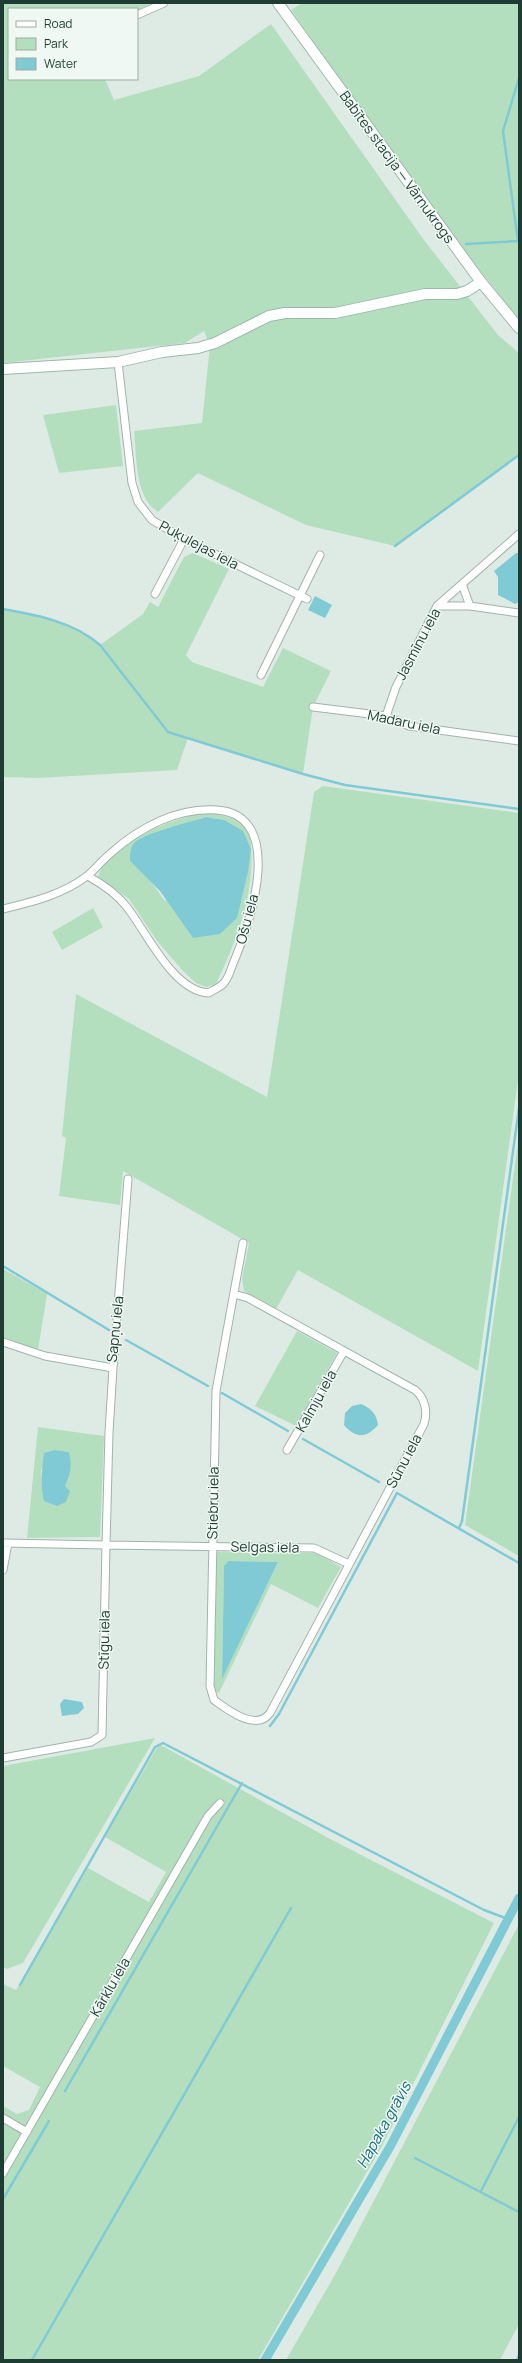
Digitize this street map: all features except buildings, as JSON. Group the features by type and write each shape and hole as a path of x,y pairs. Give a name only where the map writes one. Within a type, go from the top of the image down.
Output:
{"street":[{"path":"138,15 164,3"},
{"name":"Babītes stacija — Vārnukrogs","path":"278,3 481,282 519,328"},
{"path":"3,369 118,362 162,352 198,348 215,342 269,316 286,313 335,313 425,294 457,294 467,291 481,282"},
{"name":"Puķulejas iela","path":"118,362 132,484 138,502 152,520 184,539 306,599"},
{"name":"Jasmīnu iela","path":"386,716 396,687 437,606 519,534"},
{"path":"155,594 184,539"},
{"path":"261,675 320,555"},
{"path":"462,584 470,606"},
{"path":"437,606 470,606 519,613"},
{"name":"Madaru iela","path":"312,707 386,716 409,726 519,741"},
{"name":"Ošu iela","path":"3,909 47,898 88,876 132,835 162,819 187,813 215,810 230,812 243,819 254,836 258,862 255,898 248,926 225,982 208,992 193,990 171,971 123,902 88,876"},
{"name":"Sapņu iela","path":"3,1342 44,1356 113,1368 128,1179"},
{"name":"Stiebru iela","path":"243,1243 216,1391 210,1686 212,1697 219,1703 254,1722 263,1720 270,1713"},
{"name":"Sūnu iela","path":"234,1294 248,1298 415,1390 423,1400 426,1410 424,1424 270,1713"},
{"name":"Kalmju iela","path":"287,1450 344,1351"},
{"path":"3,1570 6,1543 106,1544 108,1432 113,1368"},
{"name":"Selgas iela","path":"106,1544 314,1548 349,1564"},
{"name":"Stīgu iela","path":"3,1758 91,1742 102,1735 106,1544"},
{"name":"Kārklu iela","path":"3,2173 204,1823 220,1802"},
{"path":"3,2118 27,2132"}],"green space":[{"path":"3,3 152,3 138,10 138,8 8,8 8,80 105,80 114,100 199,76 271,24 424,240 498,335 519,353 519,455 395,546 306,525 198,473 158,512 150,505 141,486 138,475 134,431 202,423 210,345 204,331 185,343 3,363"},
{"path":"302,3 519,3 519,320 444,225 291,10"},
{"path":"116,405 123,466 59,473 43,415"},
{"path":"193,553 229,569 186,655 192,662 263,687 283,648 331,671 313,707 303,774 188,738 177,770 38,778 3,777 3,609 42,617 66,625 89,637 100,645 143,614 150,602 158,607 184,557"},
{"path":"323,786 519,813 519,1073 478,1371 298,1270 276,1309 244,1291 242,1279 249,1243 123,1171 120,1205 59,1196 66,1138 62,1136 76,994 267,1097 314,792"},
{"path":"216,812 242,822 251,842 252,863 243,916 231,951 216,984 206,987 196,983 183,971 157,941 129,899 98,877 103,866 110,857 133,840 172,822 191,816","holes":["206,817 224,820 165,901 147,876 174,828"]},
{"path":"93,908 103,927 62,950 52,932"},
{"path":"519,1135 519,1556 465,1525"},
{"path":"3,1269 47,1294 38,1350 3,1337"},
{"path":"297,1331 337,1353 296,1426 255,1406"},
{"path":"38,1427 104,1436 100,1537 27,1538","holes":["55,1450 69,1452 70,1471 67,1482 44,1501 41,1470"]},
{"path":"216,1552 317,1553 341,1567 318,1608 271,1584 219,1693 214,1691","holes":["228,1561 278,1562 222,1678 224,1566"]},
{"path":"155,1738 23,1963 7,1969 3,1967 3,1766"},
{"path":"159,1744 332,1840 494,1923 382,2146 258,2360 3,2360 3,2106 17,2114 29,2110 40,2087 3,2066 3,1984 16,1990 88,1868 149,1902 166,1872 105,1837"},
{"path":"519,1924 519,2324 500,2360 286,2360 337,2271"}],"water":[{"path":"516,553 519,553 519,602 515,604 498,595 498,577 494,571"},
{"path":"315,596 332,605 325,618 308,610"},
{"path":"206,817 224,820 243,831 251,849 248,872 237,918 220,934 193,938 160,891 130,861 130,854 134,843 147,835"},
{"path":"361,1404 373,1412 378,1425 366,1434 357,1435 348,1430 344,1425 345,1413 352,1406"},
{"path":"55,1450 69,1452 71,1465 69,1477 65,1486 70,1491 66,1502 57,1506 44,1501 42,1483 44,1453"},
{"path":"228,1561 278,1562 222,1679 224,1566"},
{"path":"64,1699 82,1702 84,1708 78,1714 62,1716 60,1704"}],"waterway":[{"path":"466,244 518,241 503,131 519,78"},
{"path":"395,546 519,455"},
{"path":"3,609 42,617 67,625 90,637 100,645 168,732 303,774 345,785 519,809"},
{"path":"459,1528 462,1521 519,1108"},
{"path":"3,1266 109,1330"},
{"path":"126,1340 208,1386"},
{"path":"222,1393 288,1431"},
{"path":"303,1439 379,1482"},
{"path":"270,1726 279,1714 397,1493 519,1563"},
{"path":"20,1985 155,1747 163,1743 484,1910 508,1919"},
{"path":"65,2091 242,1783"},
{"name":"Hapaka grāvis","path":"265,2360 391,2145 519,1898"},
{"path":"32,2360 291,1908"},
{"path":"481,2191 519,2117"},
{"path":"3,2199 49,2121"},
{"path":"415,2158 519,2212"},
{"path":"517,2360 519,2355"}]}
